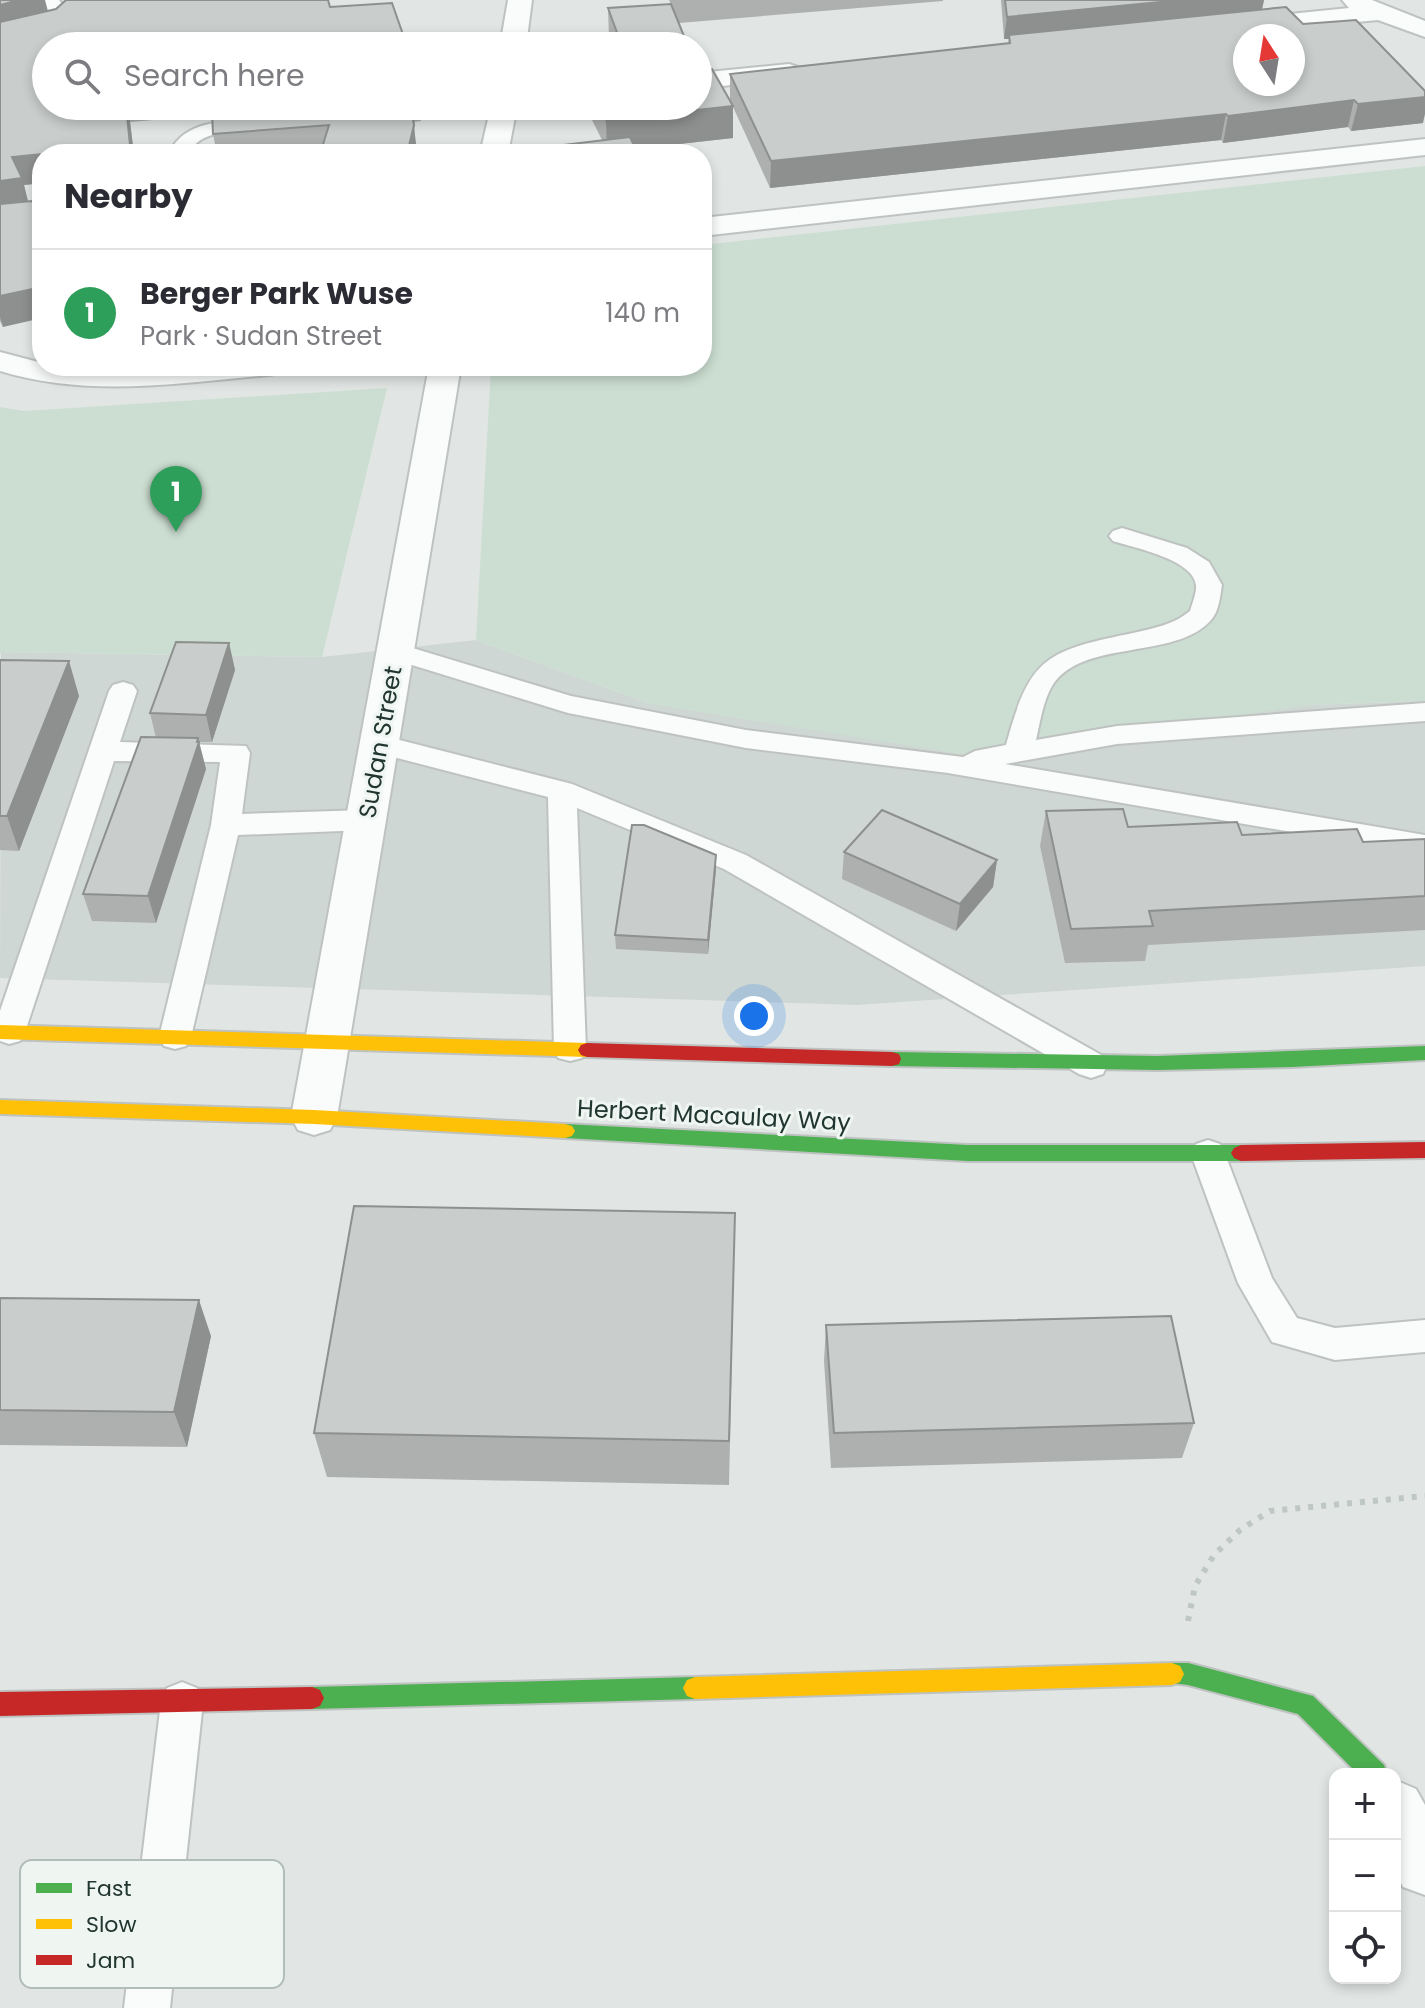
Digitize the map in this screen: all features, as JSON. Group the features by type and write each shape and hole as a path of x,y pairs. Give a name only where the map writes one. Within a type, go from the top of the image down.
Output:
{"main road":[{"path":"4,1032 1091,1065 1359,1058 1425,1053"},
{"name":"Herbert Macaulay Way","path":"0,1107 314,1117 968,1153 1208,1154 1425,1150"},
{"path":"0,1704 182,1702 1188,1674 1305,1704 1369,1768"}],"street":[{"path":"515,32 520,0"},
{"path":"1351,0 1425,30"},
{"path":"1222,28 1381,12"},
{"path":"712,80 809,70"},
{"path":"496,144 501,120"},
{"path":"712,226 1425,147"},
{"path":"0,361 32,372"},
{"path":"95,376 124,376"},
{"name":"Sudan Street","path":"314,1117 443,376"},
{"path":"1401,1821 1425,1865"}],"lane":[{"path":"42,32 54,29 63,22 62,15 49,0"},
{"path":"0,42 32,34"},
{"path":"183,144 195,134 283,120"},
{"path":"1018,753 1041,679 1057,665 1083,652 1186,627 1202,614 1209,585 1200,567 1178,553 1122,536"},
{"path":"396,651 568,704 746,739 948,764 1425,845"},
{"path":"4,1032 123,691"},
{"path":"948,764 1117,735 1425,712"},
{"path":"380,744 562,791 735,862 1091,1065"},
{"path":"103,751 236,753 226,825 175,1037"},
{"path":"562,791 570,1049"},
{"path":"226,825 366,820"},
{"path":"1208,1154 1256,1283 1285,1331 1335,1344 1425,1336"},
{"path":"164,1860 182,1702"},
{"path":"147,2008 149,1988"}],"path":[{"path":"1188,1674 1189,1602 1208,1560 1251,1521 1270,1511 1425,1496"}],"shaded area":[{"path":"476,640 651,704 1308,705 1425,701 1425,966 857,1005 0,978 1,652 322,657"}],"green space":[{"path":"1425,166 1425,701 1308,705 974,756 651,704 476,640 490,376 712,376 712,244"},
{"path":"387,388 322,657 0,654 0,407 24,411"}],"building":[{"path":"0,0 19,0 0,5"},
{"path":"66,0 328,0 330,7 392,3 402,32 32,32 32,120 127,120 130,144 32,144 32,155 12,157 22,178 0,181 0,22 56,9"},
{"path":"1005,0 1181,0 1007,17"},
{"path":"671,4 682,32 617,32 608,8"},
{"path":"1286,7 1303,24 1356,20 1425,91 1425,97 1358,104 1354,100 1228,116 771,161 730,74 1010,43 1009,35"},
{"path":"712,69 733,106 712,108"},
{"path":"212,120 413,120 414,125 409,144 323,144 329,125 213,134"},
{"path":"630,137 633,144 571,144"},
{"path":"32,201 32,289 0,296 0,204"},
{"path":"176,642 229,643 206,715 150,713"},
{"path":"0,660 69,661 7,816 0,816"},
{"path":"141,737 198,738 199,742 148,896 83,894"},
{"path":"1123,809 1128,827 1237,822 1242,835 1357,829 1363,842 1425,839 1425,896 1149,911 1153,926 1071,929 1046,811"},
{"path":"882,810 997,860 960,904 844,852"},
{"path":"632,825 644,825 716,855 708,940 615,935"},
{"path":"354,1206 735,1213 729,1441 314,1433"},
{"path":"0,1298 199,1300 174,1412 0,1410"},
{"path":"1171,1316 1194,1423 834,1433 826,1325"}],"traffic: fast":[{"path":"892,1059 1158,1063 1425,1053"},
{"path":"565,1131 968,1153 1241,1153"},
{"path":"1172,1674 1188,1674 1305,1704 1369,1768"},
{"path":"312,1698 695,1688"}],"traffic: slow":[{"path":"0,1032 587,1050"},
{"path":"0,1107 314,1117 565,1131"},
{"path":"695,1688 1172,1674"}],"traffic: jam":[{"path":"587,1050 892,1059"},
{"path":"1241,1153 1425,1150"},
{"path":"0,1704 312,1698"}],"place":[{"name":"Berger Park Wuse","path":"176,532"}]}
